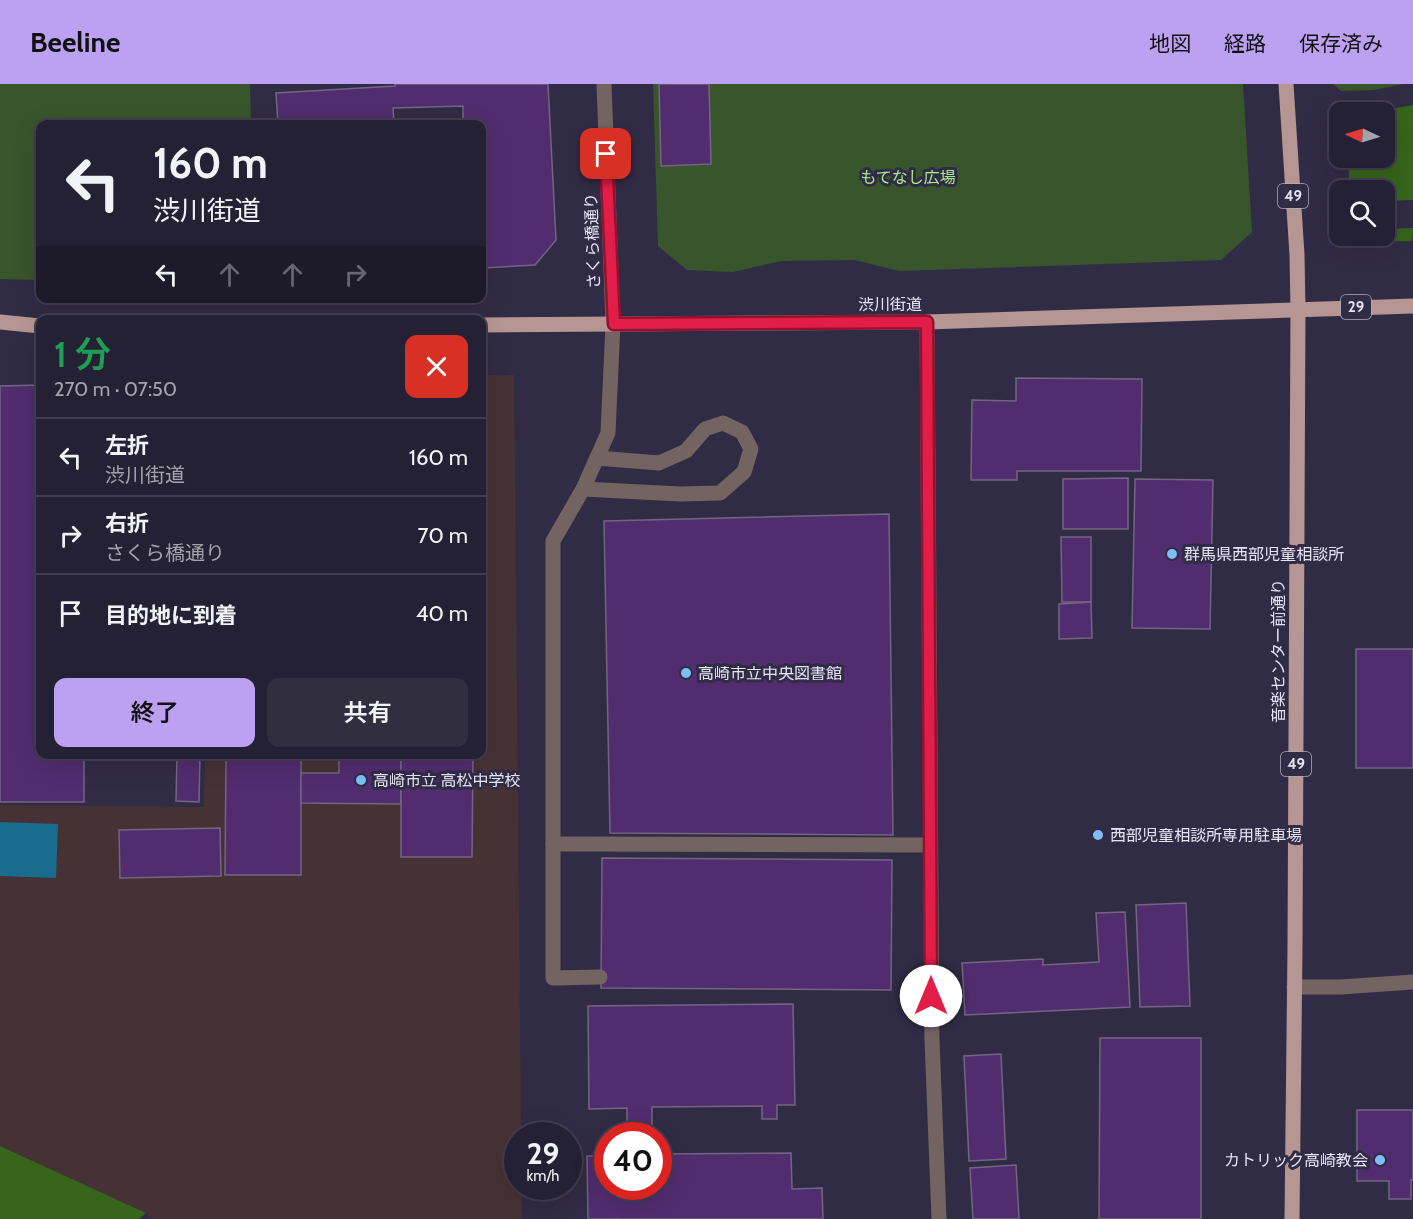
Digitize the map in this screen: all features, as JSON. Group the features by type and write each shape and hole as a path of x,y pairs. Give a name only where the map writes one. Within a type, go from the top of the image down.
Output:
{"main road":[{"name":"音楽センター前通り","path":"1286,84 1297,255 1298,308 1292,1219"},
{"name":"29","path":"1298,308 1413,306"},
{"name":"渋川街道","path":"486,324 927,322 1298,308"},
{"path":"0,322 36,326"}],"street":[{"name":"さくら橋通り","path":"600,978 553,978 553,541 583,489 608,433 614,324 604,84"},
{"path":"927,322 932,1040 939,1219"},
{"path":"583,489 680,494 720,493 744,472 751,449 742,432 723,423 705,429 686,451 660,463 597,458"},
{"path":"553,844 930,845"},
{"path":"1294,987 1341,987 1413,982"}],"shaded area":[{"name":"高崎市立 高松中学校","path":"486,375 514,375 521,1122 504,1122 504,1200 522,1200 522,1219 151,1219 146,1213 0,1146 0,805 204,807 205,759 486,759"}],"green space":[{"path":"0,84 250,84 251,120 36,120 36,280 0,279"},
{"name":"もてなし広場","path":"653,84 1243,84 1252,232 1221,260 899,271 855,260 781,261 733,272 687,270 658,246"},
{"path":"1333,84 1403,84 1374,90 1341,91"},
{"path":"1413,105 1413,200 1395,201 1395,180 1349,180 1349,168 1395,168 1395,108"},
{"path":"1413,228 1412,241 1395,241 1395,229"},
{"path":"0,1146 146,1213 139,1219 0,1219"}],"water":[{"path":"0,822 58,824 56,878 0,876"}],"building":[{"path":"395,84 548,84 556,240 535,265 486,268 486,120 463,120 463,106 393,108 394,120 278,120 276,93 395,86"},
{"path":"659,84 709,84 711,164 661,166"},
{"path":"1016,378 1142,379 1141,471 1017,471 1017,480 971,480 972,400 1016,401"},
{"path":"36,385 36,759 84,759 84,802 0,802 0,386"},
{"path":"1128,478 1128,529 1063,529 1063,479"},
{"name":"群馬県西部児童相談所","path":"1135,479 1213,480 1210,629 1132,628"},
{"path":"889,514 893,835 610,833 604,521"},
{"path":"1061,537 1091,537 1091,602 1062,602"},
{"path":"1091,602 1092,638 1059,639 1059,604"},
{"path":"1356,649 1413,649 1413,768 1356,768"},
{"path":"177,759 200,759 199,802 176,801"},
{"path":"226,759 301,759 301,875 225,875"},
{"path":"339,759 401,759 401,804 301,803 301,773 339,773"},
{"path":"401,759 473,759 472,857 401,857"},
{"path":"220,828 221,876 120,878 119,830"},
{"path":"602,858 892,860 891,990 601,988"},
{"path":"1186,903 1190,1006 1140,1007 1136,905"},
{"path":"1125,912 1130,1007 965,1015 962,963 1043,959 1043,965 1099,962 1096,913"},
{"path":"793,1004 795,1105 777,1105 777,1119 762,1119 762,1106 652,1107 652,1122 627,1122 627,1108 589,1109 588,1006"},
{"path":"1100,1038 1201,1038 1201,1219 1099,1219"},
{"path":"1001,1054 1006,1159 969,1161 964,1056"},
{"path":"1357,1110 1413,1110 1411,1199 1389,1199 1389,1181 1357,1181"},
{"path":"791,1153 792,1189 822,1188 823,1219 588,1219 587,1156 594,1156 594,1200 672,1200 672,1154"},
{"path":"1016,1165 1019,1219 973,1219 970,1168"}],"place":[{"name":"群馬県西部児童相談所","path":"1172,554"},
{"name":"高崎市立中央図書館","path":"686,673"},
{"name":"高崎市立 高松中学校","path":"361,780"},
{"name":"西部児童相談所専用駐車場","path":"1098,835"},
{"name":"カトリック高崎教会","path":"1380,1160"}],"route":[{"path":"606,154 614,324 927,322 931,996"}]}
